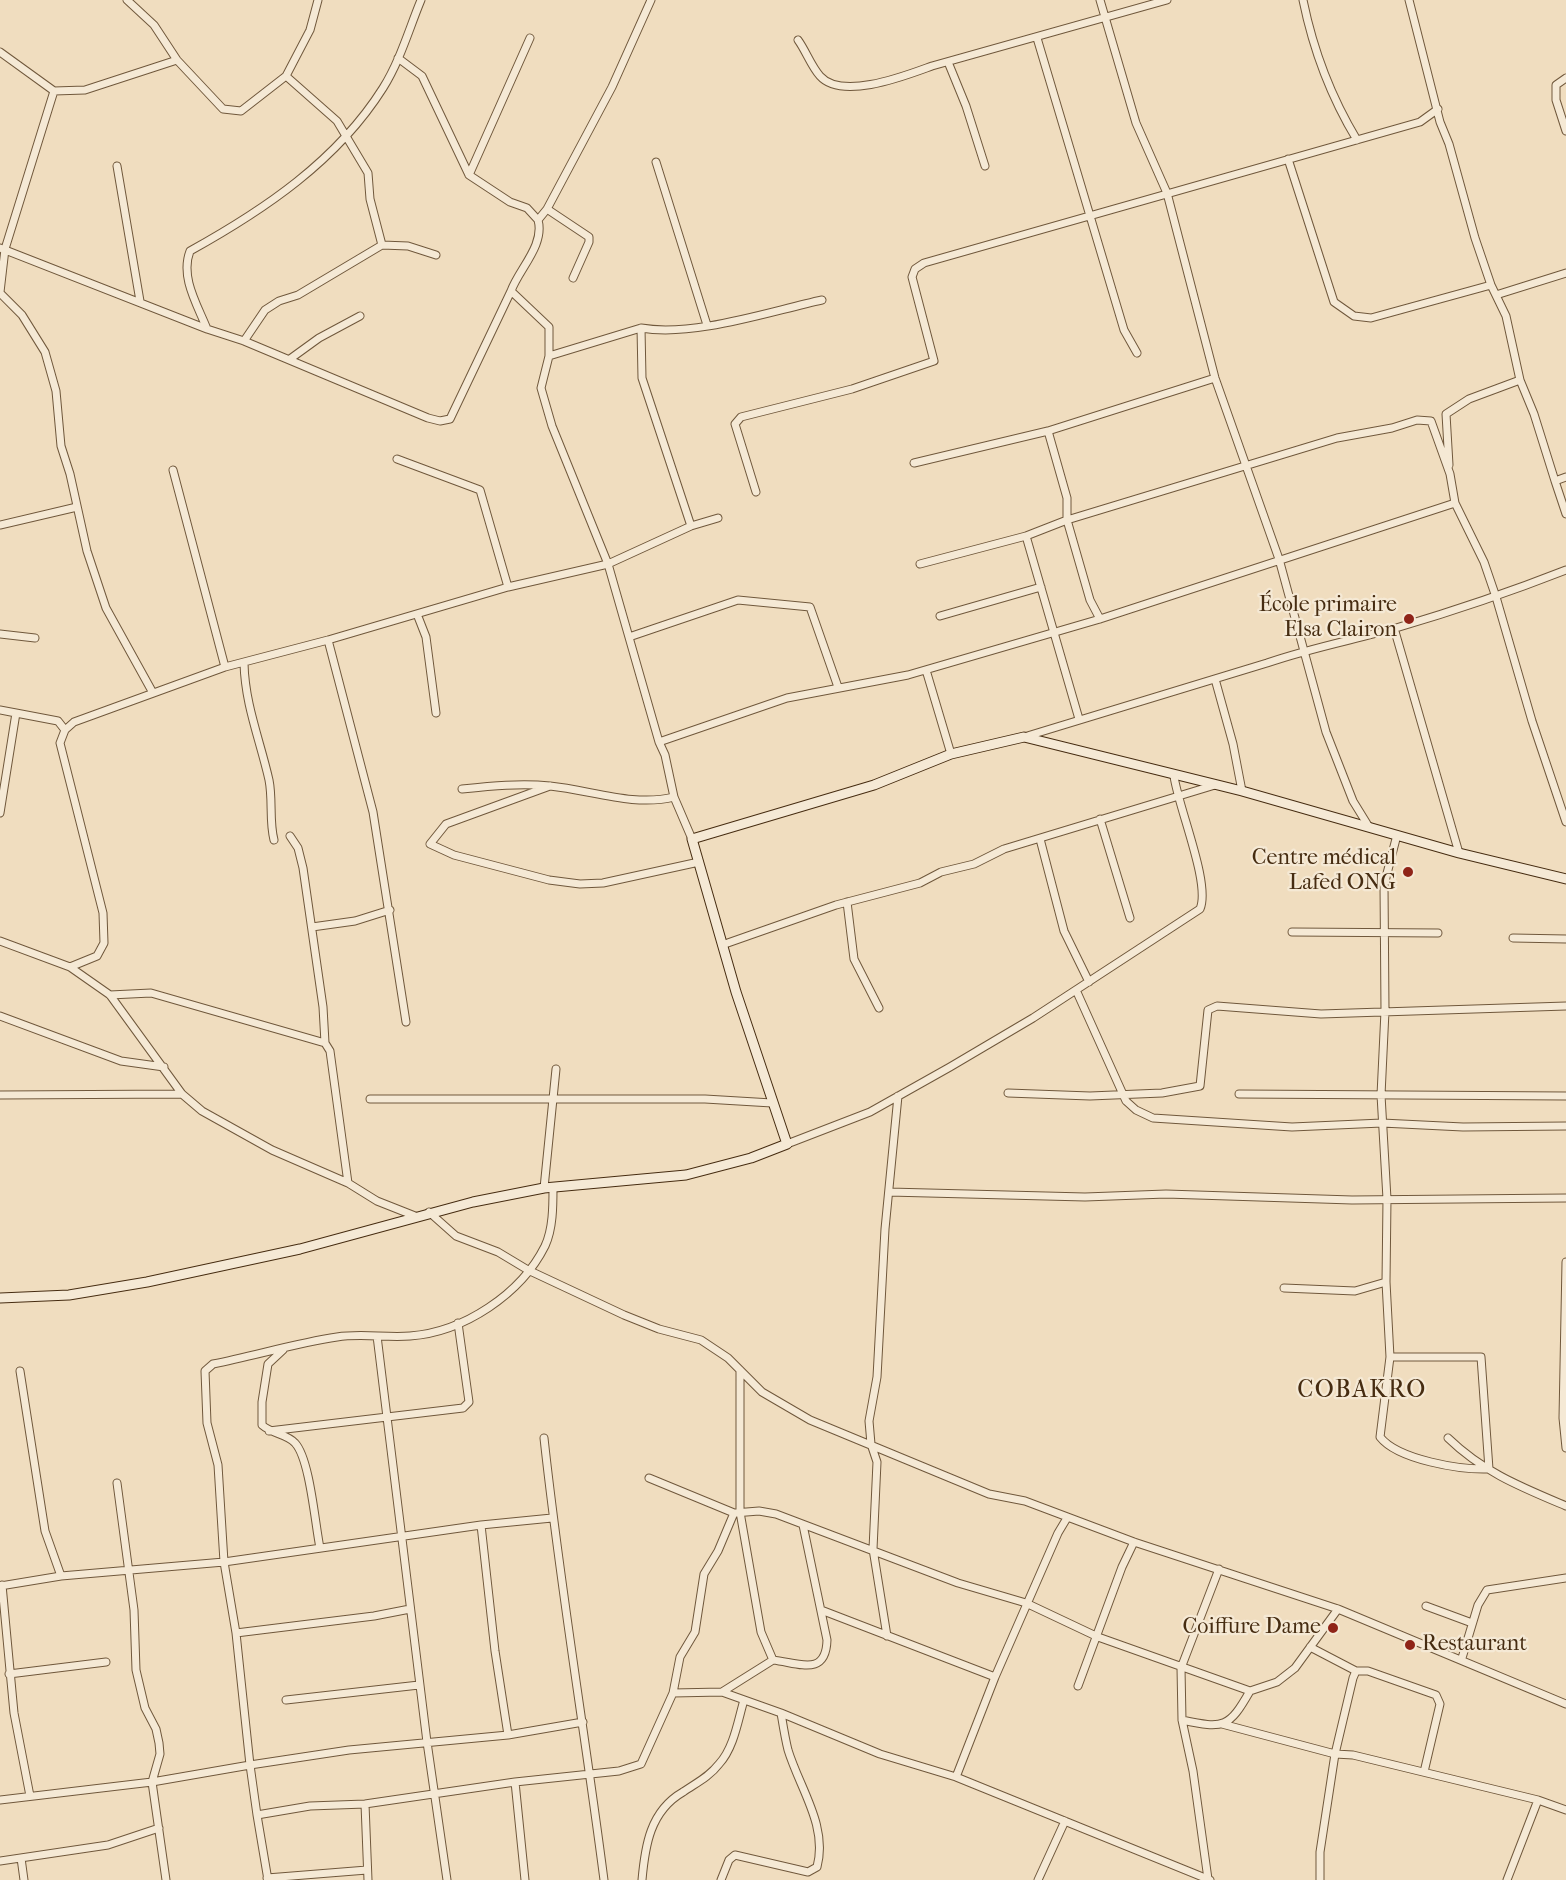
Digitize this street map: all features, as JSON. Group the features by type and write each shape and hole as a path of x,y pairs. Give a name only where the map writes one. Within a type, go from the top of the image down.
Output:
{"street":[{"path":"127,0 154,25 177,60 223,110 241,111 286,76 310,30 318,0"},
{"path":"207,329 187,279 185,263 190,251 236,225 284,193 319,164 384,87 422,0"},
{"path":"538,220 547,209 612,87 651,0"},
{"path":"1100,0 1136,123 1167,193 1215,378 1280,559 1326,732 1353,801 1369,827"},
{"path":"798,40 821,77 844,85 863,86 898,79 948,62 1167,0"},
{"path":"1303,0 1317,54 1342,114 1357,140"},
{"path":"1409,0 1475,238 1510,330 1520,380 1534,414 1566,514"},
{"path":"469,175 530,38"},
{"path":"1037,38 1124,330 1137,354"},
{"path":"0,52 54,91 85,90 177,60"},
{"path":"2,248 207,329 244,340 428,418 440,421 450,418 516,277 532,252 539,234 538,220 527,208 510,202 469,175 422,76 398,58"},
{"path":"948,62 966,106 985,166"},
{"path":"286,76 337,121 368,174 370,199 382,245"},
{"path":"1566,78 1556,86 1556,100 1566,131"},
{"path":"54,91 2,248 0,292 22,315 45,352 56,391 61,446 87,551 106,608 153,693"},
{"path":"756,492 735,424 741,417 852,388 934,361 912,277 915,269 924,263 1420,122 1438,109"},
{"path":"1288,159 1334,302 1354,316 1371,318 1491,285"},
{"path":"656,162 707,325"},
{"path":"117,166 140,302"},
{"path":"547,209 589,237 590,242 573,278"},
{"path":"244,340 266,310 279,302 298,296 382,245 408,246 436,255"},
{"path":"1496,295 1566,273"},
{"path":"511,291 549,327 549,356 541,388 552,426 608,564 659,742 665,755 674,797 692,838 722,945 787,1144"},
{"path":"549,356 641,328 664,332 694,330 707,325 822,300"},
{"path":"290,360 319,338 360,316"},
{"path":"641,328 642,378 691,526"},
{"path":"914,464 1048,431 1215,378"},
{"path":"1449,474 1446,414 1469,399 1520,380"},
{"path":"920,564 1026,536 1067,520 1337,438 1424,419 1431,421 1449,474 1455,503 1484,562 1496,597 1532,721 1566,822"},
{"path":"1048,431 1067,498 1067,520 1090,600 1100,619"},
{"path":"397,459 480,490 508,587"},
{"path":"173,470 225,667"},
{"path":"1556,481 1566,477"},
{"path":"659,742 787,698 926,670 1054,630 1100,619 1455,503"},
{"path":"0,525 77,507"},
{"path":"70,968 98,956 104,943 99,895 60,743 65,730 74,722 225,667 328,640 508,587 608,564 691,526 718,518"},
{"path":"1026,536 1079,719"},
{"path":"692,838 874,785 951,754 1024,737 1305,649 1394,628 1496,597 1566,570"},
{"path":"940,616 1041,587"},
{"path":"629,637 738,600 776,605 800,604 810,608 838,687"},
{"path":"417,614 426,637 436,713"},
{"path":"1394,628 1460,853"},
{"path":"0,634 34,638"},
{"path":"328,640 373,812 406,1022"},
{"path":"244,663 245,688 250,714 269,781 271,827 274,840"},
{"path":"926,670 951,754"},
{"path":"1215,679 1233,744 1242,791"},
{"path":"0,710 58,721 65,730"},
{"path":"0,813 16,713"},
{"path":"1024,737 1242,791 1460,853 1566,879"},
{"path":"0,1298 69,1295 147,1282 300,1249 429,1212 548,1188 686,1174 751,1158 870,1112 1076,990 1200,909 1204,900 1194,849 1177,797 1174,776"},
{"path":"462,789 500,785 550,786 654,801 674,797"},
{"path":"722,945 847,902 910,886 941,872 974,864 1004,849 1215,785"},
{"path":"550,786 446,824 430,844 454,855 549,880 580,884 603,883 699,862"},
{"path":"1100,819 1130,918"},
{"path":"1396,835 1384,885 1381,1095 1387,1199 1386,1282 1390,1357 1380,1437 1385,1443 1417,1458 1463,1470 1489,1469"},
{"path":"290,836 298,848 303,868 325,1043 330,1051 348,1184"},
{"path":"1040,839 1064,931 1089,982"},
{"path":"847,902 854,959 863,982 879,1008"},
{"path":"312,927 355,921 390,910"},
{"path":"1292,932 1438,933"},
{"path":"1513,938 1566,939"},
{"path":"0,941 70,968 110,995 182,1094 202,1111 228,1127 313,1170 348,1184 377,1201 416,1216"},
{"path":"1076,990 1121,1093 1136,1110 1152,1118 1292,1127 1382,1123 1463,1128 1566,1126"},
{"path":"110,995 151,993 325,1043"},
{"path":"1008,1093 1090,1096 1162,1092 1200,1086 1208,1010 1212,1007 1321,1014 1566,1006"},
{"path":"0,1016 121,1061 164,1067"},
{"path":"367,1870 267,1879 250,1766 236,1633 224,1562 218,1465 207,1423 205,1371 213,1365 339,1336 412,1336 458,1323 484,1312 508,1292 545,1246 553,1209 548,1188 556,1069"},
{"path":"0,1095 182,1094"},
{"path":"1239,1094 1566,1096"},
{"path":"887,1636 873,1549 877,1479 875,1450 871,1444 869,1421 877,1377 885,1229 898,1096"},
{"path":"370,1099 705,1099 772,1103"},
{"path":"890,1192 1085,1197 1166,1194 1387,1199 1566,1198"},
{"path":"429,1212 449,1232 498,1252 528,1270 650,1326 701,1340 728,1358 762,1392 792,1410 989,1494 1025,1501 1134,1542 1338,1609 1462,1658 1566,1704"},
{"path":"1566,1262 1563,1418 1566,1448"},
{"path":"1284,1288 1355,1291 1386,1282"},
{"path":"269,1431 463,1408 469,1402 458,1323"},
{"path":"377,1336 419,1685 447,1880"},
{"path":"284,1349 268,1364 262,1402 262,1425 269,1431 294,1441 303,1454 320,1548"},
{"path":"1390,1357 1481,1357 1489,1469"},
{"path":"740,1370 737,1513 761,1632 773,1660"},
{"path":"20,1371 45,1531 61,1576"},
{"path":"544,1438 552,1518 604,1880"},
{"path":"1448,1438 1472,1460 1489,1469 1499,1478 1566,1506"},
{"path":"649,1478 737,1513 759,1510 776,1514 958,1583 1026,1603 1098,1637 1250,1691 1277,1682 1295,1668 1338,1609"},
{"path":"117,1484 134,1610 136,1670 145,1708 156,1729 159,1743 160,1754 152,1782 166,1880"},
{"path":"257,1815 319,1806 365,1804 515,1782 619,1771 641,1764 673,1693 680,1657 695,1632 704,1574 737,1513"},
{"path":"30,1796 9,1674 1,1585 128,1569 224,1562 481,1525 552,1518"},
{"path":"956,1777 994,1677 1058,1533 1067,1518"},
{"path":"481,1525 495,1651 508,1735"},
{"path":"722,1692 773,1660 817,1665 823,1661 826,1640 803,1525"},
{"path":"1078,1686 1122,1567 1134,1542"},
{"path":"1209,1880 1193,1771 1182,1720 1181,1668 1220,1569"},
{"path":"1462,1658 1481,1596 1487,1590 1566,1578"},
{"path":"1426,1606 1472,1623"},
{"path":"236,1633 374,1616 410,1609"},
{"path":"821,1610 994,1677"},
{"path":"1310,1647 1356,1671 1368,1671 1436,1695 1440,1704 1424,1772"},
{"path":"9,1674 106,1662"},
{"path":"1320,1880 1320,1852 1335,1754 1356,1671"},
{"path":"286,1700 419,1685"},
{"path":"673,1693 699,1690 722,1692 781,1713 880,1754 956,1777 1209,1880"},
{"path":"1222,1724 1236,1716 1250,1691"},
{"path":"642,1880 648,1831 676,1797 700,1782 721,1763 732,1740 744,1700"},
{"path":"721,1880 729,1860 735,1855 808,1872 817,1868 820,1839 788,1750 781,1713"},
{"path":"1182,1720 1204,1725 1222,1724 1335,1754 1353,1755 1538,1800 1566,1810"},
{"path":"0,1800 152,1782 349,1750 508,1735 583,1722"},
{"path":"515,1782 525,1880"},
{"path":"1507,1880 1538,1800"},
{"path":"365,1804 368,1880"},
{"path":"1038,1880 1065,1821"},
{"path":"0,1862 108,1845 159,1828"},
{"path":"21,1858 24,1880"}],"place":[{"name":"École primaire Elsa Clairon","path":"1409,619"},
{"name":"Centre médical Lafed ONG","path":"1408,872"},
{"name":"Coiffure Dame","path":"1333,1628"},
{"name":"Restaurant","path":"1410,1645"}],"district":[{"name":"COBAKRO","path":"1362,1391"}]}
